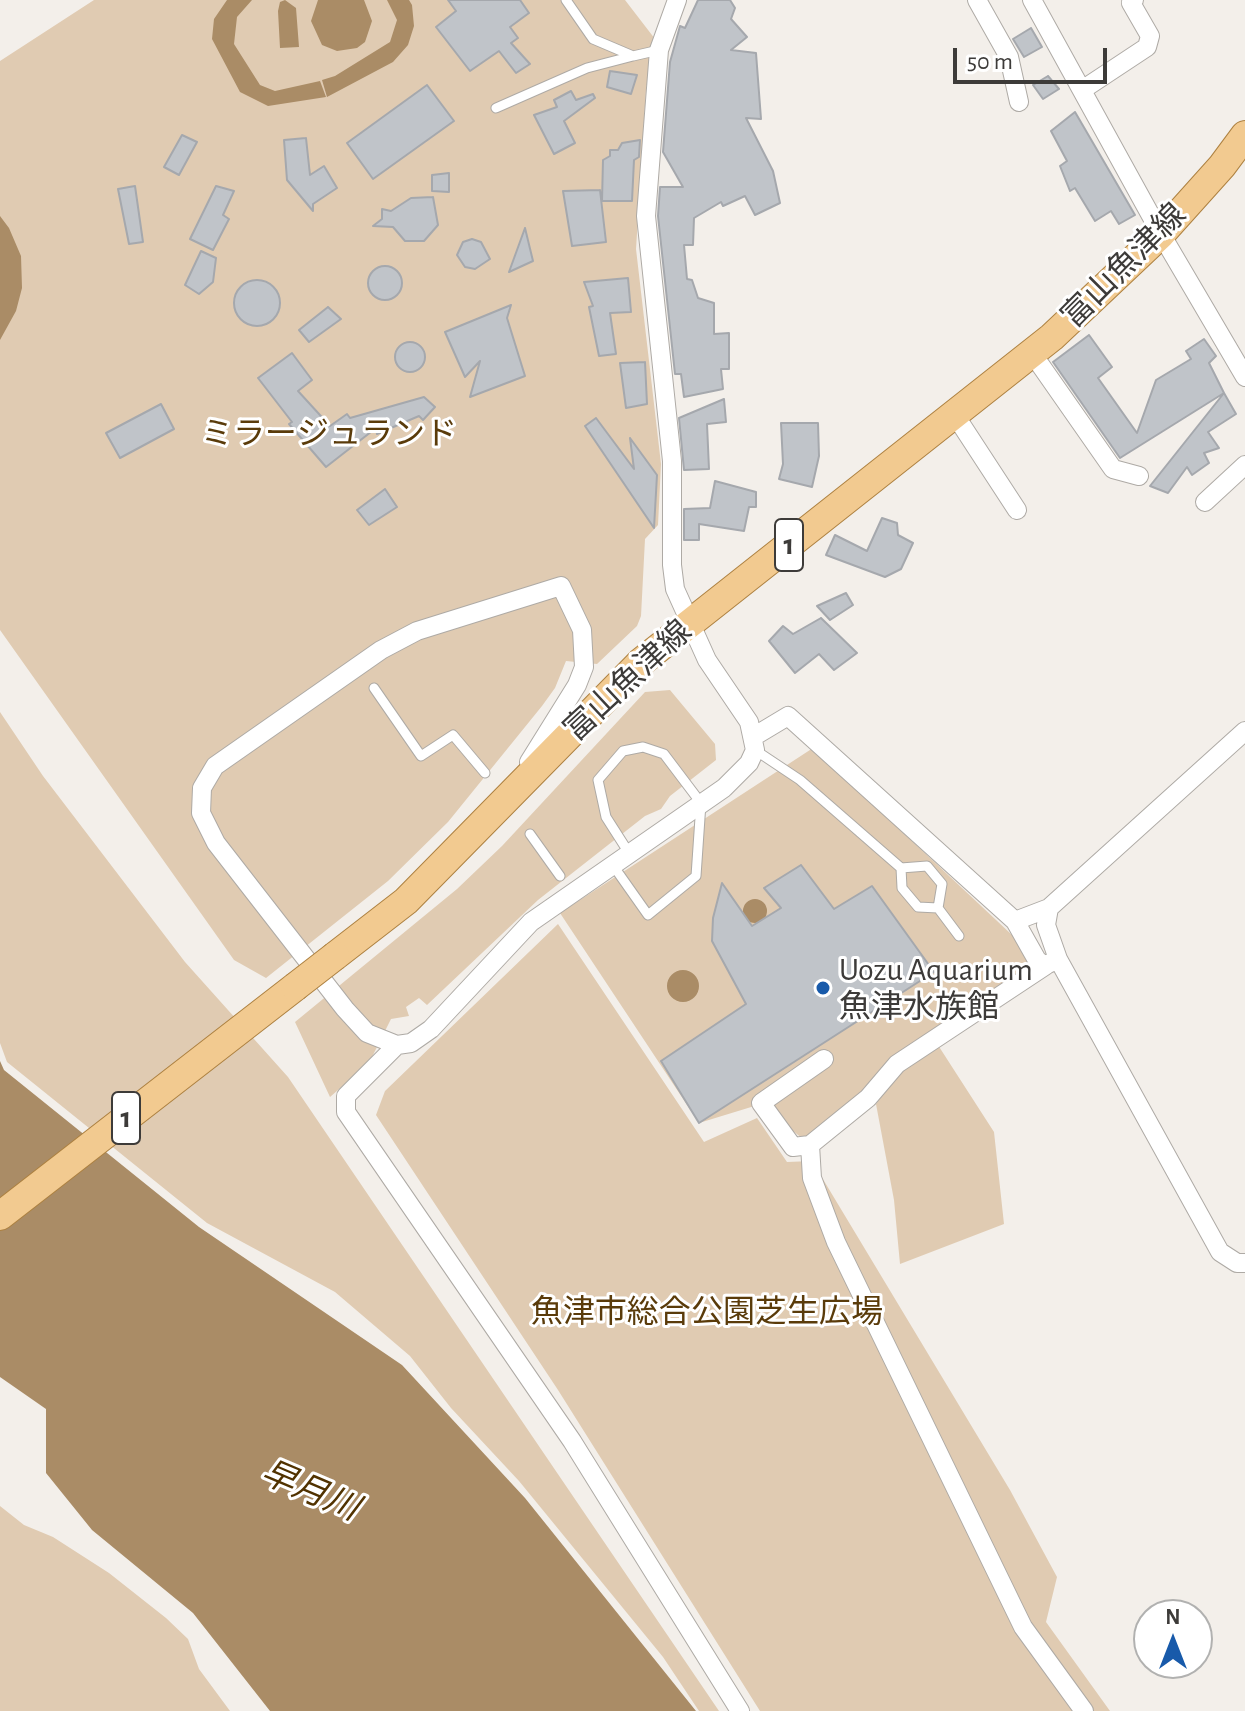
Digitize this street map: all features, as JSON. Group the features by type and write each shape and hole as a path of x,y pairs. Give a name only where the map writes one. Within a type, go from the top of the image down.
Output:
{"main road":[{"name":"富山魚津線","path":"0,1216 406,901 487,823 605,695 690,622 1032,353 1161,234 1222,166 1245,135"}],"street":[{"path":"487,823 546,736 577,685 584,667 582,630 561,586 417,631 381,650 215,766 202,788 201,813 216,843 345,1009 367,1033 397,1045 411,1043 431,1029 531,922 724,788 749,763 754,744 740,705 707,660 675,589 672,565 672,461 646,216 659,50 677,0"},
{"path":"977,0 1009,57 1019,102"},
{"path":"1032,0 1161,234 1245,377"},
{"path":"1082,90 1147,47 1150,36 1131,3 1134,0"},
{"path":"1032,353 1113,469 1139,476"},
{"path":"955,415 1017,510"},
{"path":"1205,502 1245,465"},
{"path":"754,744 788,716 1015,921 1037,960 1052,962"},
{"path":"1015,921 1049,908 1245,731"},
{"path":"1049,908 1046,925 1052,962 1220,1252 1237,1263 1245,1263"},
{"path":"824,1059 761,1103 793,1147 810,1145 868,1098 897,1064 1052,962"},
{"path":"397,1045 346,1096 346,1112 572,1441 740,1711"},
{"path":"810,1145 812,1178 836,1242 1023,1627 1084,1711"}],"lane":[{"path":"566,0 593,39 633,56"},
{"path":"496,108 587,68 659,50"},
{"path":"374,688 421,756 453,735 485,773"},
{"path":"754,744 901,868 927,866 942,884 938,908 959,936"},
{"path":"612,864 648,915 696,876 701,803 664,754 643,747 623,751 598,780 606,817 629,853"},
{"path":"530,834 560,876"},
{"path":"901,868 902,888 918,907 938,908"}],"green space":[{"name":"ミラージュランド","path":"94,0 625,0 655,39 646,90 636,249 661,464 658,525 645,539 641,616 637,626 597,664 566,661 555,688 542,706 448,822 388,881 266,978 234,960 0,630 0,61"},
{"path":"670,690 715,744 716,760 670,796 661,809 645,816 538,900 427,1005 419,998 406,1007 409,1016 391,1019 369,1063 330,1097 295,1022 457,889 502,846 645,692"},
{"path":"0,712 43,776 185,962 288,1077 719,1711 699,1711 663,1657 519,1481 451,1408 410,1356 335,1292 207,1223 7,1062 0,1043"},
{"path":"813,748 1045,966 935,1034 810,1145 761,1104 699,1123 560,913"},
{"name":"魚津市総合公園芝生広場","path":"558,924 704,1142 757,1118 787,1162 812,1161 1010,1490 1057,1577 1046,1622 1110,1711 760,1711 558,1390 376,1115 385,1091"},
{"path":"936,1042 994,1132 1004,1224 900,1264 894,1200 876,1104 901,1070"},
{"path":"0,1506 24,1525 53,1537 109,1573 166,1618 188,1639 199,1669 230,1711 0,1711"}],"water":[{"path":"227,0 252,0 237,17 234,44 260,85 275,91 320,81 326,97 268,106 240,92 212,39 214,19"},
{"path":"285,0 296,8 299,47 280,48 278,11 280,2"},
{"path":"318,0 364,0 372,21 365,42 357,48 337,51 322,45 311,21"},
{"path":"387,0 409,0 412,5 414,26 408,45 393,62 327,97 322,80 335,76 390,42 397,20"},
{"path":"0,216 21,256 22,288 16,311 0,340"},
{"path":"755,899 766,906 767,911 760,922 755,923 744,916 743,911 750,900"},
{"path":"683,970 694,975 699,986 694,997 683,1002 672,997 667,986 672,975"},
{"name":"早月川","path":"0,1061 4,1070 199,1227 402,1365 525,1498 696,1711 270,1711 193,1613 92,1530 46,1473 46,1409 0,1377"}],"building":[{"path":"448,0 520,0 529,13 510,27 518,38 511,43 530,64 516,73 499,51 470,71 436,27 456,11"},
{"path":"698,0 730,0 735,8 731,19 747,37 731,50 756,53 761,119 746,118 773,171 780,203 755,215 745,196 723,206 721,202 694,218 693,245 684,245 687,279 692,280 698,298 714,303 714,334 729,333 729,369 721,369 723,389 684,397 681,374 675,374 658,216 660,187 683,187 663,152 670,62 680,26 685,28"},
{"path":"1031,28 1042,47 1024,57 1013,39"},
{"path":"610,71 637,75 631,94 607,87"},
{"path":"1048,76 1059,89 1043,99 1033,85"},
{"path":"427,85 454,121 373,179 347,143"},
{"path":"571,91 576,100 593,94 595,98 564,121 575,143 554,154 534,115 557,107 554,100"},
{"path":"1075,112 1135,215 1119,224 1111,211 1095,221 1075,188 1070,191 1060,166 1067,161 1051,131"},
{"path":"182,135 197,142 179,175 164,167"},
{"path":"306,138 310,175 324,166 337,188 313,204 313,211 287,180 284,140"},
{"path":"640,140 639,157 634,160 632,201 602,201 603,160 610,156 610,150 618,150 622,143"},
{"path":"449,173 449,192 432,191 432,175"},
{"path":"135,186 143,242 129,244 118,189"},
{"path":"216,186 234,191 223,215 229,219 213,250 190,239"},
{"path":"600,190 606,242 572,246 563,191"},
{"path":"433,197 438,225 424,241 405,241 393,227 373,226 382,219 382,209 391,211 411,198"},
{"path":"525,228 533,261 509,272"},
{"path":"472,239 481,242 490,259 475,269 465,267 457,255 463,242"},
{"path":"201,251 216,258 213,282 199,294 185,285"},
{"path":"385,266 397,271 402,283 397,295 385,300 373,295 368,283 373,271"},
{"path":"628,278 631,312 610,313 616,354 599,356 589,307 593,306 584,282"},
{"path":"257,280 273,287 280,303 273,319 257,326 241,319 234,303 241,287"},
{"path":"511,305 507,318 525,376 470,397 480,361 465,377 445,332"},
{"path":"328,307 341,319 309,342 299,330"},
{"path":"1089,335 1112,367 1098,378 1137,433 1156,380 1191,359 1186,351 1204,339 1216,356 1209,363 1224,393 1120,458 1053,362"},
{"path":"410,342 421,346 425,357 421,368 410,372 399,368 395,357 399,346"},
{"path":"292,353 312,380 298,391 330,426 347,414 350,418 424,397 435,407 423,420 419,416 377,434 376,428 326,467 289,424 292,422 258,378"},
{"path":"645,362 647,404 626,408 620,363"},
{"path":"1224,393 1236,414 1208,432 1219,448 1204,453 1209,463 1192,475 1187,467 1168,493 1150,486"},
{"path":"724,399 726,422 707,424 709,469 684,470 679,418"},
{"path":"161,404 174,429 120,458 106,433"},
{"path":"596,418 634,469 630,438 657,475 654,528 585,426"},
{"path":"781,423 818,423 819,456 812,487 779,479 783,464"},
{"path":"715,481 756,492 756,507 749,507 744,531 699,524 699,540 684,540 684,509 710,508"},
{"path":"385,489 397,507 369,525 357,510"},
{"path":"882,518 897,523 898,535 913,543 901,569 885,577 826,555 835,535 867,551"},
{"path":"846,593 853,605 830,620 817,606"},
{"path":"821,618 857,653 834,670 819,654 795,673 769,641 783,626 793,634"},
{"name":"Uozu Aquarium 魚津水族館","path":"801,865 834,909 872,886 934,972 699,1123 661,1061 746,1004 712,941 713,918 722,883 752,926 781,908 764,888"}],"place":[{"name":"Uozu Aquarium 魚津水族館","path":"823,988"}]}
